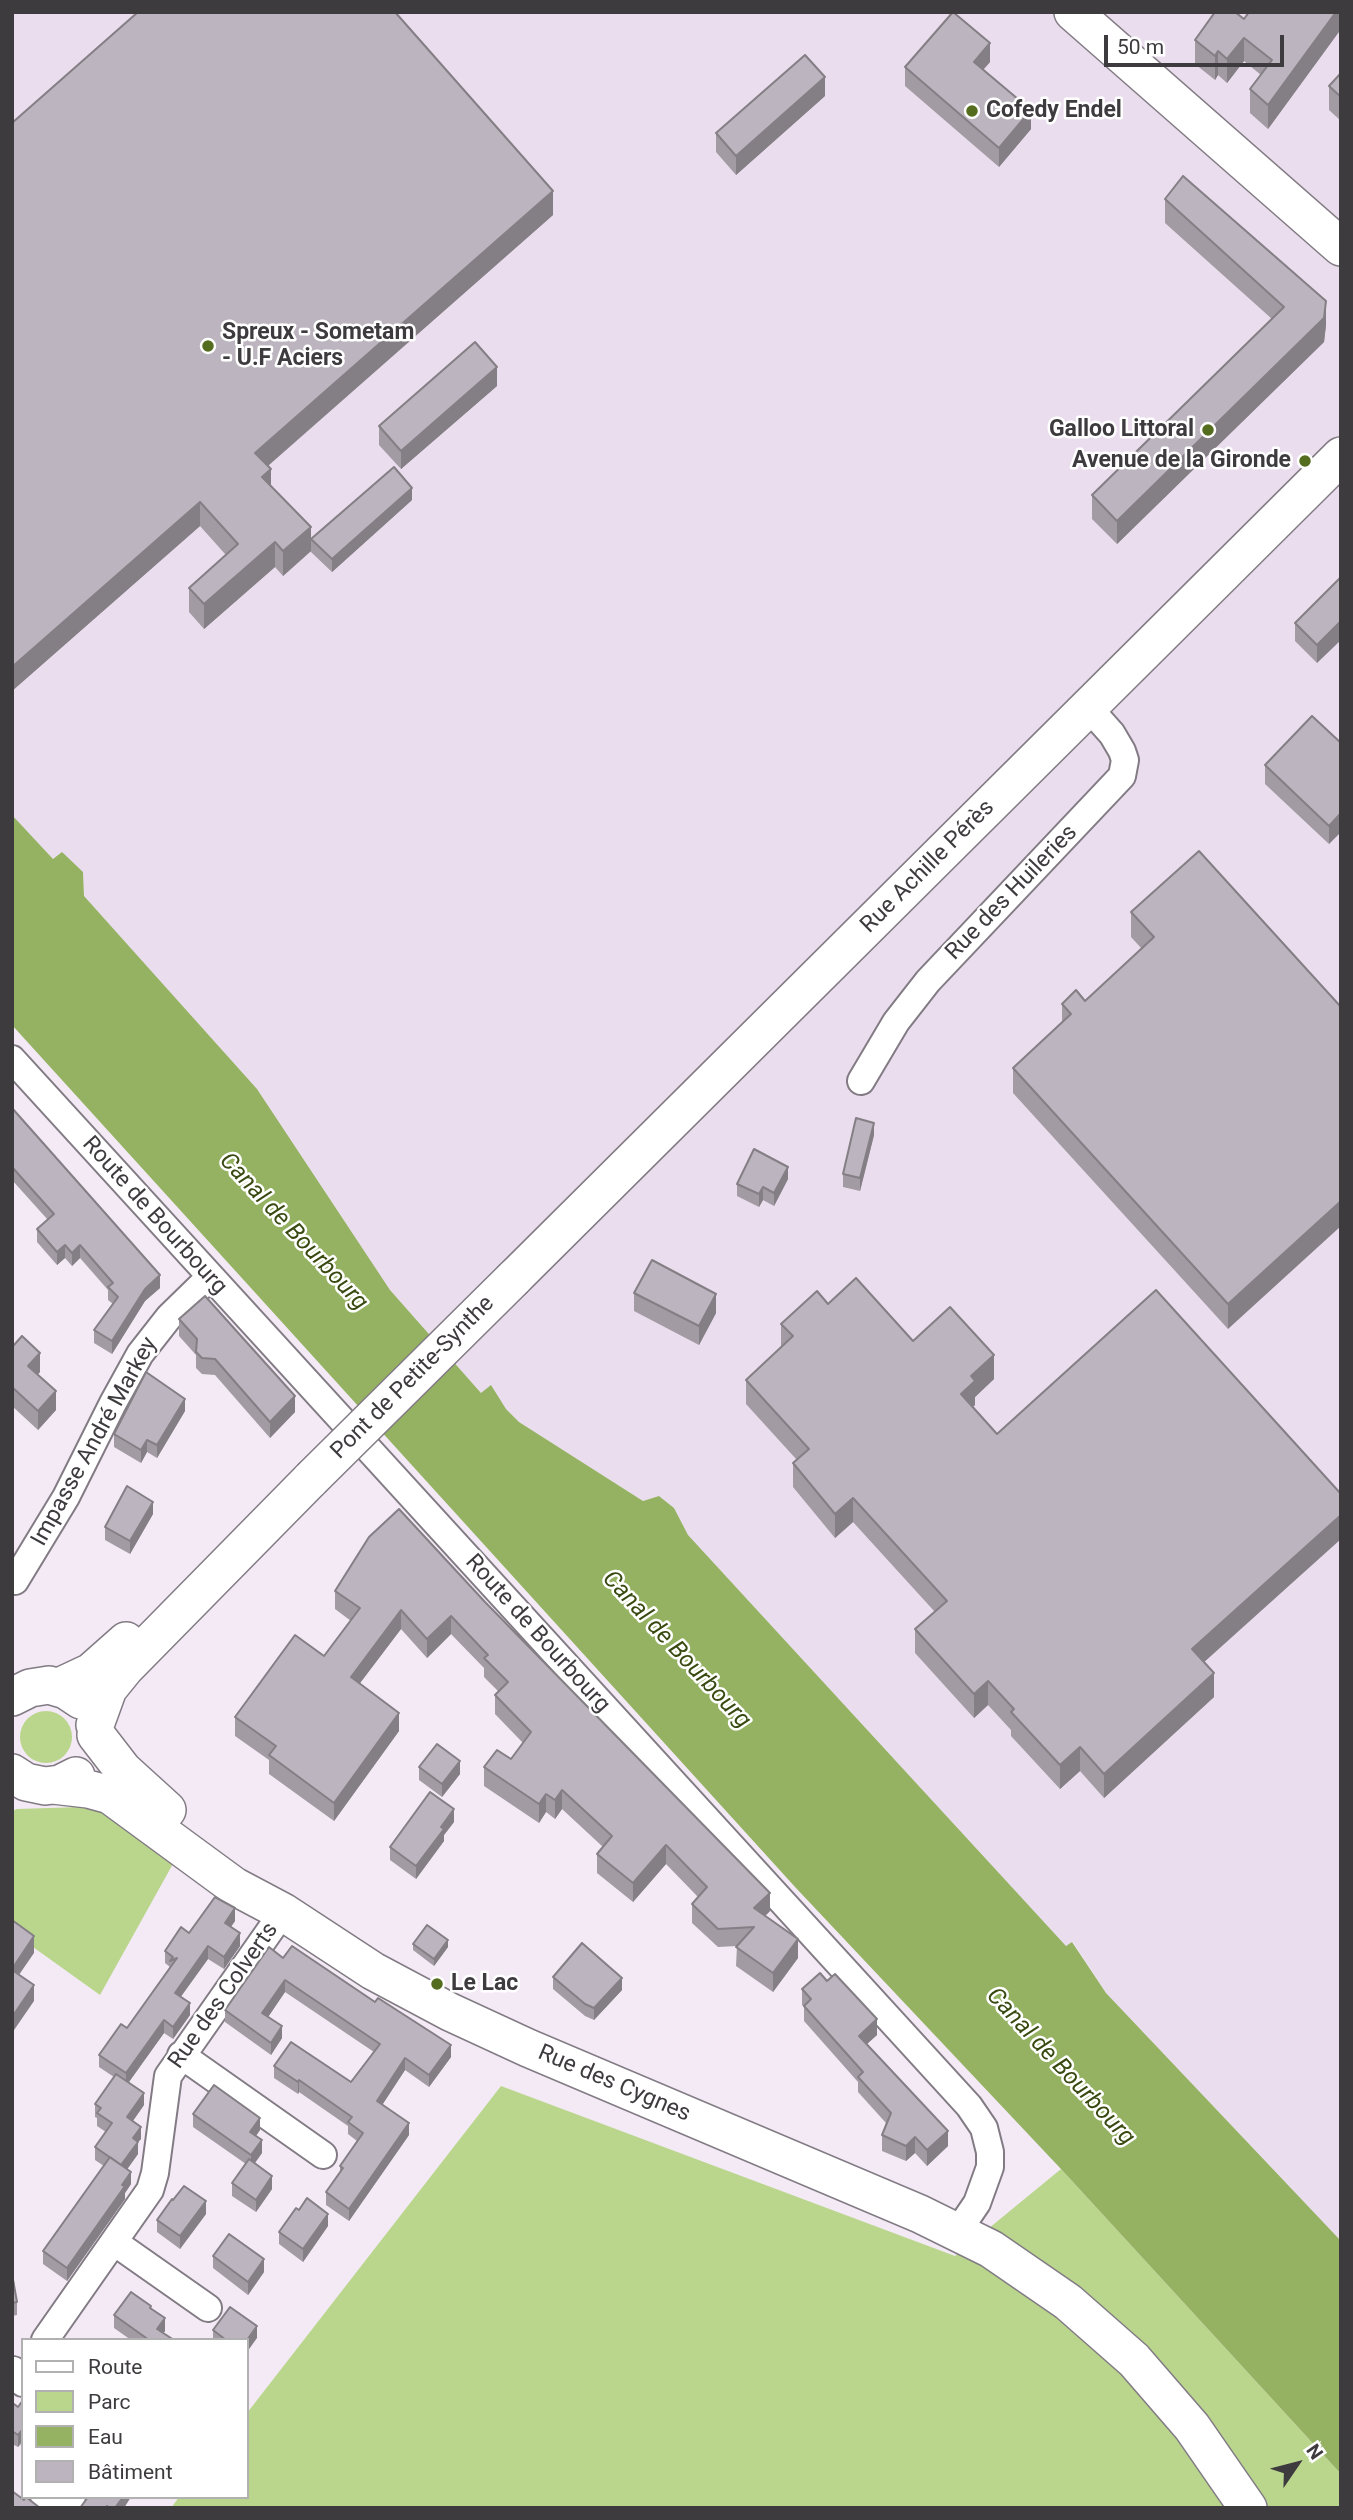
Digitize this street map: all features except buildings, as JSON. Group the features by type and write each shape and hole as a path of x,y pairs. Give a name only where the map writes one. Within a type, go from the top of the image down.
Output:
{"street":[{"path":"1073,12 1341,247"},
{"name":"Rue Achille Pérès","path":"514,1278 1341,456"},
{"name":"Rue des Huileries","path":"861,1081 896,1022 916,995 1122,776 1125,760 1122,751 1112,734 1088,707"},
{"name":"Route de Bourbourg","path":"12,1059 978,2117 988,2140 990,2167 977,2203 958,2231"},
{"name":"Impasse André Markey","path":"15,1581 66,1497 140,1354 159,1329 210,1278"},
{"name":"Pont de Petite-Synthe","path":"311,1479 514,1278"},
{"path":"12,1697 30,1688 54,1686 91,1672 102,1664 195,1576 311,1479"},
{"path":"28,1784 71,1779 82,1770 92,1754 95,1730 108,1689 119,1675 311,1479"},
{"path":"12,1662 33,1677 54,1686"},
{"name":"Rue des Cygnes","path":"54,1686 73,1693 82,1701 89,1710 95,1730 111,1758 130,1777 283,1912"},
{"name":"Rue des Cygnes","path":"28,1784 88,1789 110,1795 244,1892 283,1912 373,1971 478,2026 958,2231 990,2249 1050,2288 1086,2316 1134,2360 1204,2442 1248,2508"},
{"name":"Rue des Colverts","path":"46,2338 145,2200 153,2181 166,2084 181,2055 283,1912"},
{"path":"181,2055 323,2155"},
{"path":"114,2242 208,2308"},
{"path":"46,2499 58,2505 70,2499"}],"shaded area":[{"path":"12,12 1341,12 1341,2241 1106,1993 1073,1942 1066,1946 688,1535 674,1508 659,1496 643,1501 519,1422 506,1409 491,1385 482,1394 390,1290 257,1089 84,896 83,872 53,859 12,815"}],"green space":[{"path":"46,1711 65,1718 72,1737 65,1756 46,1763 27,1756 20,1737 27,1718"},
{"path":"81,1807 112,1812 174,1862 100,1995 12,1932 12,1811"},
{"path":"501,2086 955,2256 1061,2169 1341,2474 1341,2508 171,2508 178,2499 248,2499 248,2412"}],"water":[{"name":"Canal de Bourbourg","path":"12,815 53,859 62,852 83,872 84,896 257,1089 390,1290 481,1393 491,1385 506,1409 519,1422 643,1501 659,1496 674,1508 688,1535 1066,1946 1072,1942 1106,1993 1341,2241 1341,2474 1061,2169 796,1888 12,1025"}],"place":[{"name":"Cofedy Endel","path":"972,111"},
{"name":"Spreux - Sometam - U.F Aciers","path":"208,346"},
{"name":"Galloo Littoral","path":"1208,430"},
{"name":"Avenue de la Gironde","path":"1305,461"},
{"name":"Le Lac","path":"437,1984"}]}
